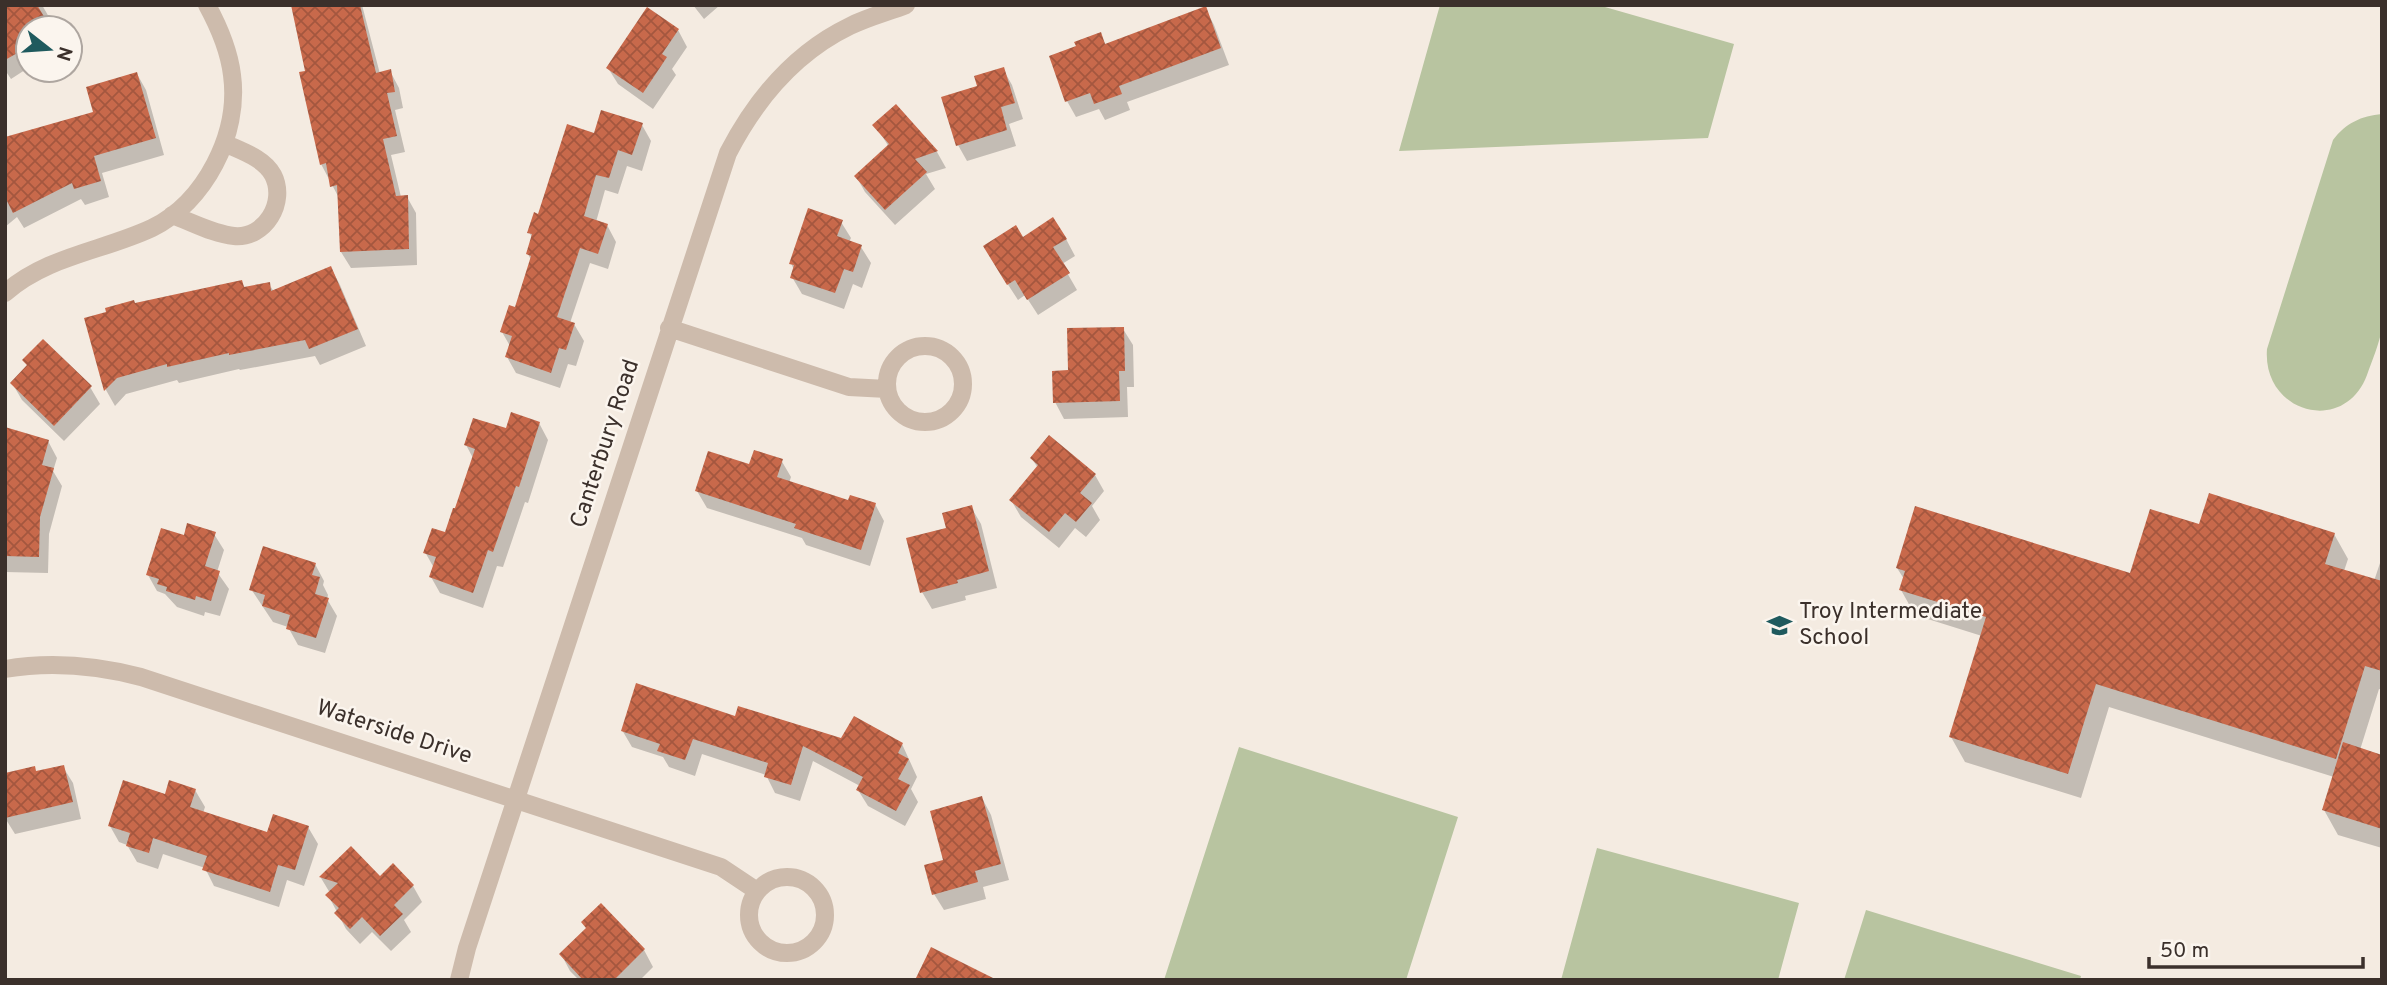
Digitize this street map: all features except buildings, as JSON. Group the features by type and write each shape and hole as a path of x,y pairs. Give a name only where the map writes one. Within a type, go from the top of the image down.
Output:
{"street":[{"path":"5,293 57,260 151,228 172,215 201,186 213,167 230,123 233,77 227,49 207,5"},
{"name":"Canterbury Road","path":"459,980 515,799 728,153 753,110 786,70 850,26 906,5"},
{"path":"172,215 236,236 250,234 264,226 274,212 278,194 273,176 262,162 224,143"},
{"path":"669,328 849,387 887,389"},
{"path":"924,346 947,353 962,374 961,398 945,417 933,422 909,419 898,411 887,389 888,377 901,355 924,346"},
{"name":"Waterside Drive","path":"5,669 68,664 116,670 722,867 757,891"},
{"path":"791,877 814,887 825,909 825,922 813,944 790,953 777,952 766,947 751,927 749,915 751,902 757,891 766,882 791,877"}],"green space":[{"path":"1440,5 1598,5 1734,44 1708,138 1399,151"},
{"path":"2382,114 2381,335 2367,375 2356,394 2341,406 2324,410 2306,409 2290,401 2277,389 2269,371 2267,349 2333,140 2354,121"},
{"path":"1239,747 1458,817 1406,980 1164,980"},
{"path":"1597,848 1799,903 1778,980 1561,980"},
{"path":"1866,910 2081,976 2080,980 1844,980"}],"place":[{"name":"Troy Intermediate School","path":"1779,625"}]}
